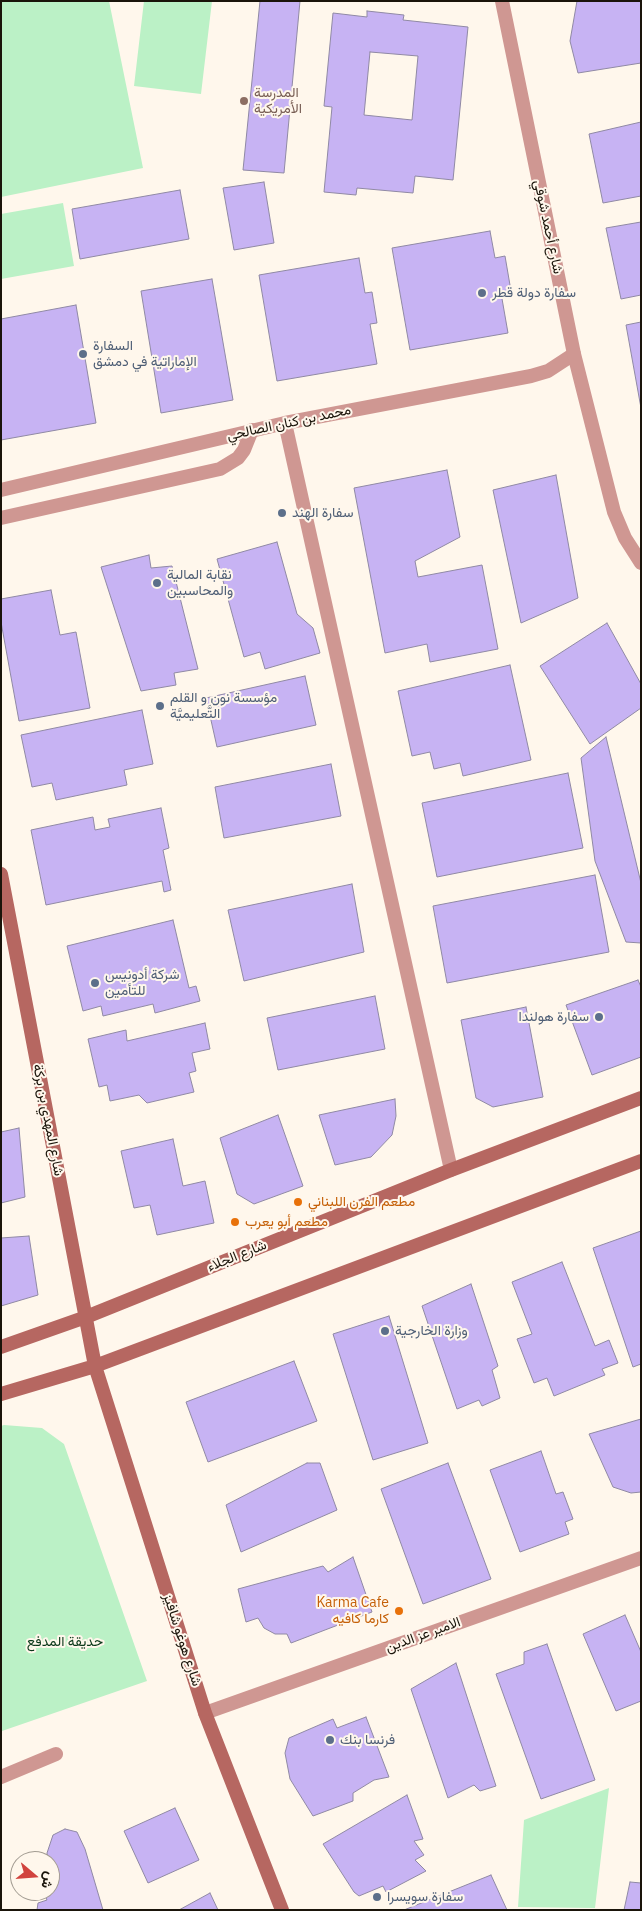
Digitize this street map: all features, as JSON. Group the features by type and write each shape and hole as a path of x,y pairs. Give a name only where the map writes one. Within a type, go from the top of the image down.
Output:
{"main road":[{"name":"شارع المهدي بن بركة","path":"1,874 94,1366"},
{"name":"شارع الجلاء","path":"1,1347 86,1317 450,1170 641,1098"},
{"path":"1,1394 94,1366 641,1161"},
{"name":"شارع هوغو شافيز","path":"94,1366 205,1713 282,1910"}],"street":[{"name":"شارع أحمد شوقي","path":"502,1 574,354 614,512 625,538 641,563"},
{"name":"محمد بن كنان الصالحي","path":"1,490 252,430 531,376 548,371 574,354"},
{"path":"285,423 450,1170"},
{"path":"1,518 220,469 230,464 241,454 252,430"},
{"name":"الامير عز الدين","path":"205,1713 641,1558"},
{"path":"1,1777 56,1754"}],"green space":[{"path":"1,1 109,1 143,168 1,197"},
{"path":"144,1 212,1 201,94 134,86"},
{"path":"63,203 74,266 1,279 1,214"},
{"name":"حديقة المدفع","path":"1,1426 42,1428 64,1444 147,1681 2,1731"},
{"path":"609,1788 595,1908 518,1907 524,1820"}],"building":[{"path":"260,1 300,1 284,173 243,170"},
{"path":"577,1 641,1 641,63 578,73 570,41"},
{"path":"367,11 404,15 403,20 468,27 453,180 415,176 413,193 357,188 356,195 324,192 332,107 324,106 333,13 367,17","holes":["370,52 418,56 412,120 364,115"]},
{"path":"641,122 641,196 603,203 589,134"},
{"path":"264,182 274,243 234,250 223,188"},
{"path":"180,190 189,239 80,259 72,209"},
{"path":"641,222 641,295 621,299 606,228"},
{"path":"490,231 495,258 505,256 511,291 501,293 508,333 410,350 392,248"},
{"path":"359,258 365,293 372,292 377,323 370,324 377,364 277,381 259,275"},
{"path":"212,279 233,400 161,413 141,291"},
{"path":"76,305 96,423 1,440 1,319"},
{"path":"641,322 641,408 626,325"},
{"path":"447,470 460,537 415,561 418,577 482,565 498,649 430,662 427,644 385,653 354,488"},
{"path":"556,475 578,598 521,623 493,490"},
{"path":"277,542 297,614 313,628 320,653 265,669 260,652 244,657 217,559"},
{"path":"149,555 151,568 172,566 198,669 174,673 176,685 141,691 101,567"},
{"path":"51,590 60,635 76,632 90,708 19,721 1,622 1,599"},
{"path":"607,623 641,684 641,708 590,744 540,666"},
{"path":"510,665 531,760 463,776 460,763 434,769 430,752 412,756 398,691"},
{"path":"305,676 316,725 217,747 206,698"},
{"path":"142,710 153,764 124,770 127,785 56,800 52,783 32,787 21,735"},
{"path":"606,737 641,883 641,943 626,942 595,861 581,758"},
{"path":"331,764 341,816 224,838 215,787"},
{"path":"568,773 583,848 437,877 422,803"},
{"path":"161,808 169,848 163,850 171,890 164,892 162,881 46,905 31,830 93,817 95,830 110,827 108,819"},
{"path":"595,875 609,952 447,983 433,906"},
{"path":"352,884 364,952 244,981 228,910"},
{"path":"173,920 189,988 196,986 200,1001 155,1013 153,1004 103,1016 101,1006 83,1011 67,946"},
{"path":"638,980 641,987 641,1057 592,1075 566,1005"},
{"path":"375,996 385,1049 278,1070 267,1018"},
{"path":"526,1007 543,1097 493,1107 476,1098 461,1020"},
{"path":"205,1023 210,1049 192,1053 196,1071 189,1073 194,1092 147,1103 139,1095 110,1101 107,1085 99,1087 88,1039 126,1030 127,1041"},
{"path":"395,1099 396,1116 392,1135 371,1157 335,1165 319,1115"},
{"path":"278,1115 303,1186 254,1204 237,1194 220,1138"},
{"path":"19,1128 25,1197 1,1203 1,1132"},
{"path":"173,1139 183,1186 205,1181 214,1223 157,1235 150,1205 134,1208 121,1151"},
{"path":"641,1231 641,1364 633,1367 593,1248"},
{"path":"29,1236 38,1295 1,1306 1,1238"},
{"path":"562,1262 595,1346 609,1340 618,1363 602,1369 605,1375 554,1396 547,1378 534,1383 517,1339 532,1334 512,1282"},
{"path":"471,1284 498,1366 492,1370 500,1398 482,1406 479,1400 457,1409 422,1306"},
{"path":"389,1316 428,1443 373,1460 333,1334"},
{"path":"294,1361 317,1421 208,1462 186,1402"},
{"path":"641,1419 641,1492 631,1493 613,1487 589,1434"},
{"path":"541,1451 556,1494 563,1492 573,1519 565,1522 569,1534 520,1552 490,1470"},
{"path":"307,1463 320,1463 337,1510 241,1552 226,1505"},
{"path":"448,1463 491,1579 423,1604 381,1489"},
{"path":"353,1557 372,1612 291,1643 287,1634 275,1634 264,1628 258,1618 246,1622 238,1589 323,1566 328,1572"},
{"path":"625,1615 641,1652 641,1701 616,1711 583,1634"},
{"path":"547,1644 595,1780 541,1799 496,1674 524,1664 524,1652"},
{"path":"456,1663 496,1786 480,1791 474,1785 448,1798 411,1689"},
{"path":"366,1717 389,1777 374,1780 353,1793 353,1801 313,1816 290,1779 285,1753 289,1738 333,1719 337,1728"},
{"path":"407,1795 423,1839 414,1841 424,1855 415,1860 426,1871 386,1892 383,1886 359,1896 354,1892 323,1844"},
{"path":"175,1808 199,1860 148,1883 124,1831"},
{"path":"65,1829 77,1832 85,1849 103,1910 37,1910 38,1903 60,1901 60,1851 48,1851 53,1835"},
{"path":"491,1875 507,1910 404,1910"},
{"path":"630,1882 641,1883 641,1910 624,1910"},
{"path":"210,1893 218,1910 179,1910"}],"place":[{"name":"المدرسة الأمريكية","path":"244,101"},
{"name":"سفارة دولة قطر","path":"482,293"},
{"name":"السفارة الإماراتية في دمشق","path":"83,354"},
{"name":"سفارة الهند","path":"282,513"},
{"name":"نقابة المالية والمحاسبين","path":"157,583"},
{"name":"مؤسسة نون و القلم التَّعليميَّة","path":"160,706"},
{"name":"شركة أدونيس للتأمين","path":"95,983"},
{"name":"سفارة هولندا","path":"599,1017"},
{"name":"مطعم الفرن اللبناني","path":"298,1202"},
{"name":"مطعم أبو يعرب","path":"235,1222"},
{"name":"وزارة الخارجية","path":"385,1331"},
{"name":"Karma Cafe كارما كافيه","path":"399,1611"},
{"name":"فرنسا بنك","path":"330,1740"},
{"name":"سفارة سويسرا","path":"377,1897"}]}
